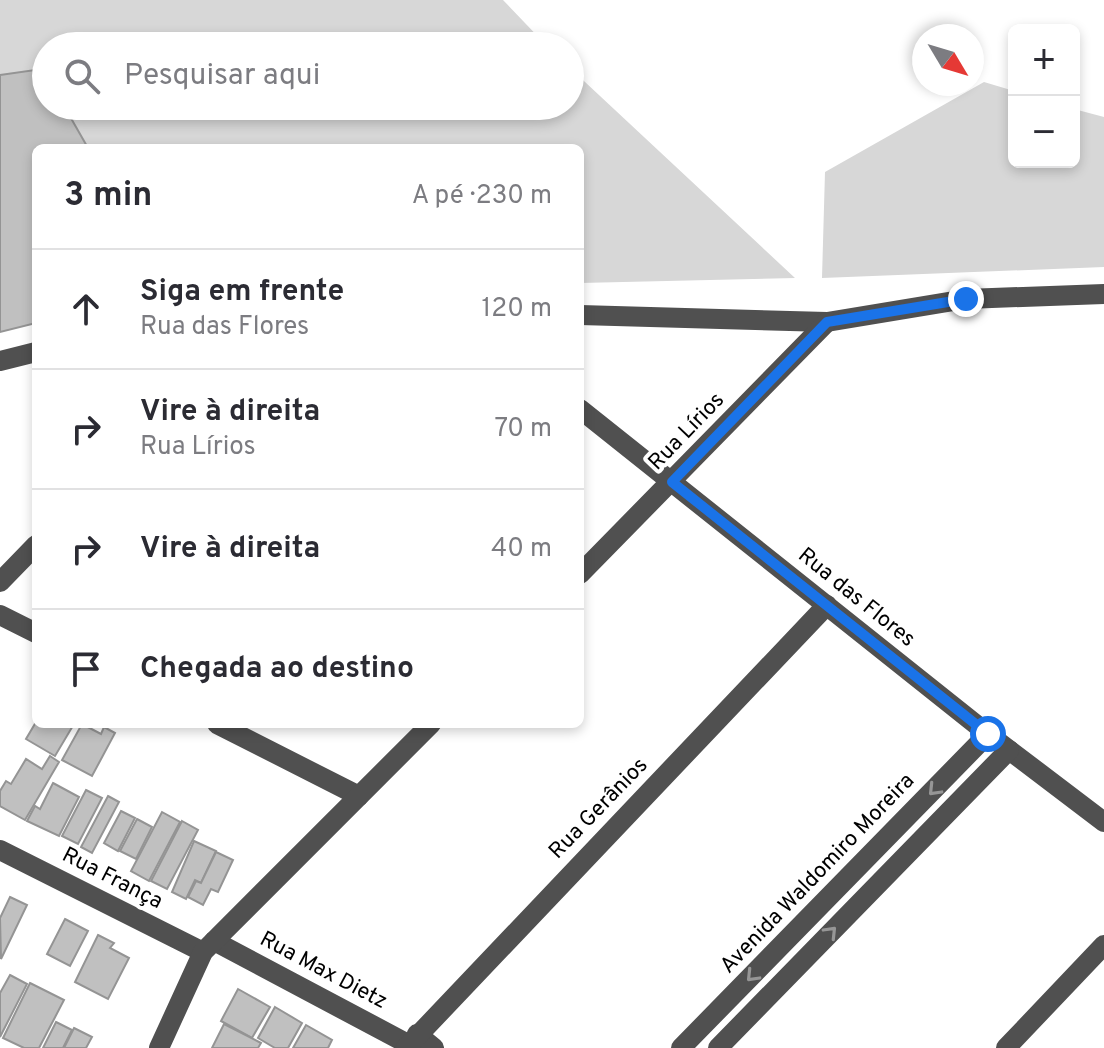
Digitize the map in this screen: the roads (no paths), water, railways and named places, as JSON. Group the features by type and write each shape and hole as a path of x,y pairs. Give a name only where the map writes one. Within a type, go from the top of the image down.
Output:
{"street":[{"path":"584,315 827,322 966,299 1104,294"},
{"name":"Rua Lírios","path":"584,570 827,322"},
{"path":"0,361 32,353"},
{"name":"Rua das Flores","path":"584,412 988,734 1104,822"},
{"path":"0,582 32,549"},
{"name":"Rua Gerânios","path":"410,1042 827,605"},
{"path":"0,615 32,631"},
{"path":"225,728 359,796"},
{"path":"159,1048 209,946 427,728"},
{"name":"Avenida Waldomiro Moreira","path":"681,1048 988,734"},
{"path":"718,1048 1009,750"},
{"name":"Rua França","path":"0,850 209,946"},
{"path":"1006,1048 1104,945"},
{"name":"Rua Max Dietz","path":"209,946 410,1042 434,1048"},
{"path":"723,1005 742,1023"}]}
